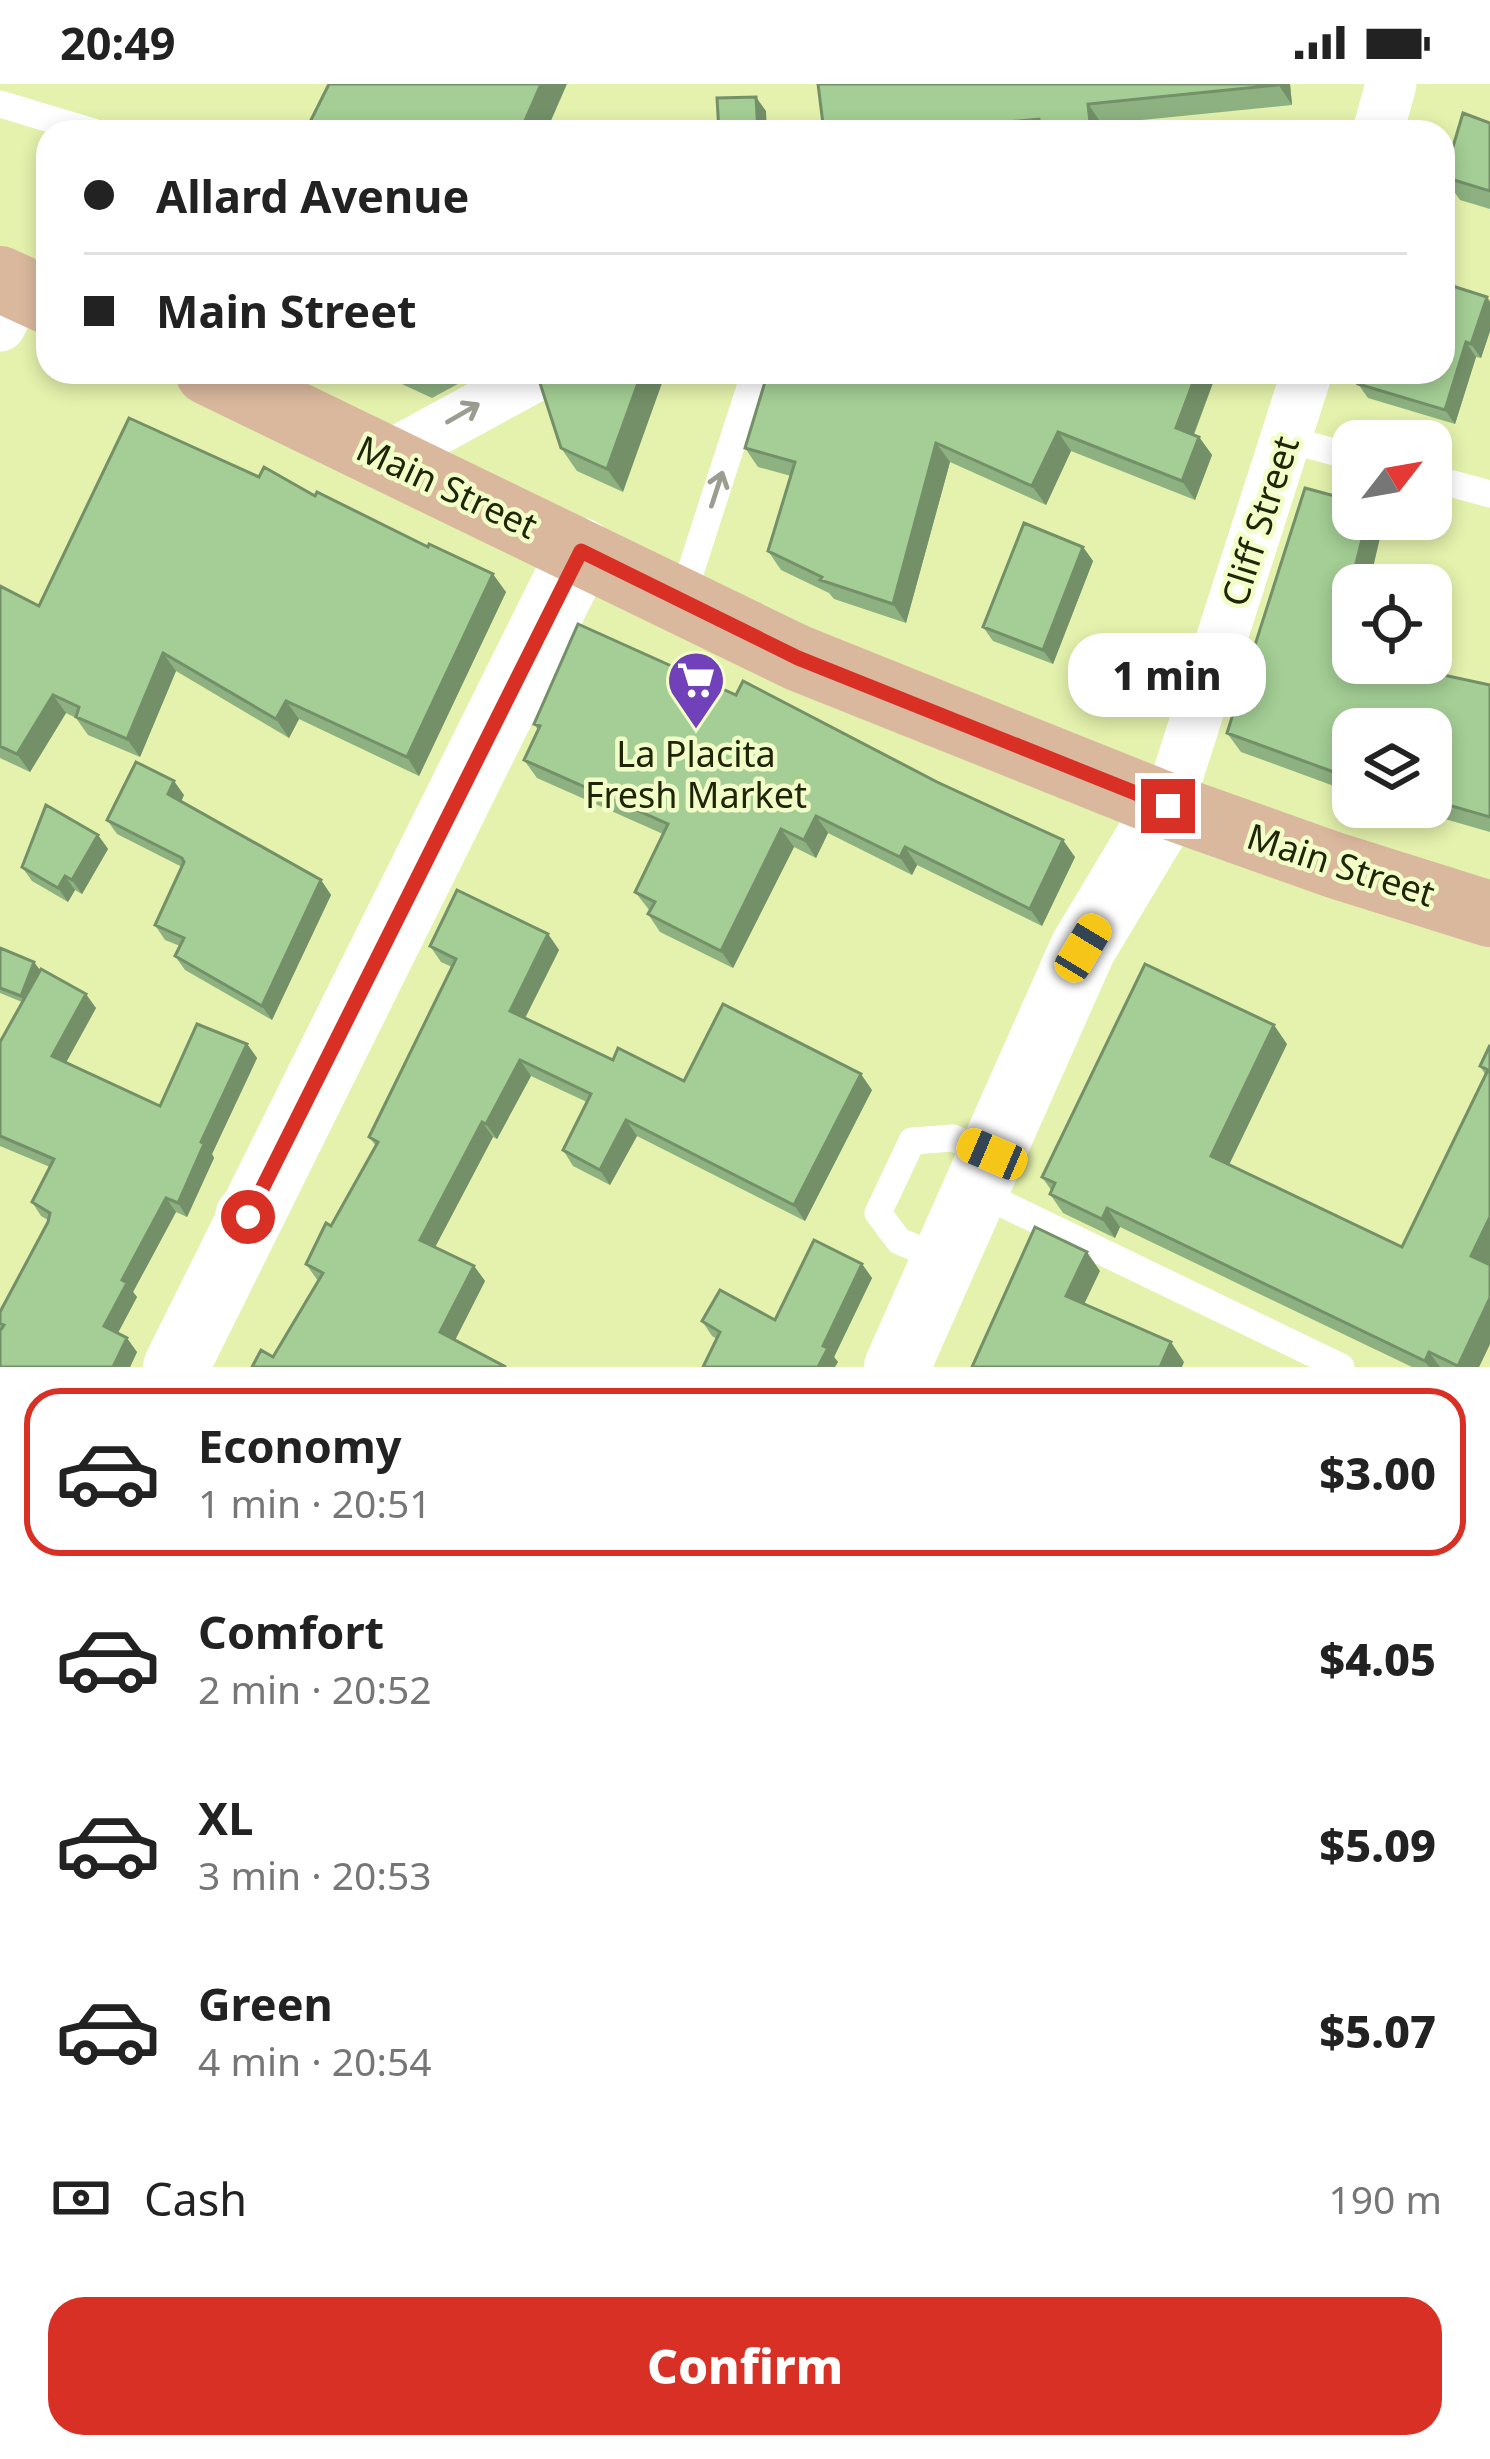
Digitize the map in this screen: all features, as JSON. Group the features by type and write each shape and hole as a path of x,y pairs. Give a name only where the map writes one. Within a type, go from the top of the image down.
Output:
{"main road":[{"name":"Main Street","path":"233,384 798,658 1168,806 1490,914"}],"street":[{"path":"1381,120 1391,84"},
{"path":"385,458 521,384"},
{"name":"Cliff Street","path":"1168,806 1303,384"},
{"path":"176,1367 581,551"},
{"path":"897,1367 1083,948 1168,806"}],"lane":[{"path":"0,104 53,120"},
{"path":"681,601 751,384"},
{"path":"1286,439 1332,451"},
{"path":"1452,484 1490,494"},
{"path":"984,1172 1341,1367"}],"building":[{"path":"329,84 541,84 525,120 311,120"},
{"path":"818,84 1278,84 1088,104 1090,120 822,120"},
{"path":"756,97 757,120 718,120 717,98"},
{"path":"1463,113 1490,123 1490,191 1455,180 1455,140"},
{"path":"1455,287 1487,297 1471,344 1466,342 1455,378"},
{"path":"540,384 638,384 607,469 561,448"},
{"path":"764,384 1192,384 1176,428 1199,437 1182,481 1058,432 1032,486 936,443 893,604 820,580 822,577 768,551 795,462 745,448"},
{"path":"1358,384 1453,384 1445,410"},
{"path":"129,418 259,477 264,467 315,496 317,492 493,574 407,757 286,701 276,719 163,653 127,739 76,717 79,707 53,695 17,754 0,746 0,586 39,606"},
{"path":"1305,488 1332,495 1332,540 1362,540 1356,564 1332,564 1332,684 1452,684 1452,677 1490,685 1490,817 1452,806 1452,708 1332,708 1332,771 1227,733"},
{"path":"1024,523 1083,547 1043,650 983,627"},
{"path":"578,624 736,695 743,681 937,782 1063,840 1030,909 905,847 900,857 816,816 804,840 781,829 721,951 648,914 655,902 635,892 668,824 524,760 540,726 534,724"},
{"path":"136,762 174,781 168,794 321,880 262,1006 175,956 184,938 155,925 184,862 107,820"},
{"path":"46,805 98,835 72,880 65,876 58,888 22,867"},
{"path":"457,890 548,934 510,1011 613,1060 618,1048 684,1081 723,1004 861,1074 794,1205 626,1120 600,1170 563,1150 591,1094 520,1060 420,1240 474,1266 440,1332 506,1367 252,1367 261,1350 273,1357 323,1273 306,1264 326,1223 331,1226 378,1142 369,1137 456,959 430,946"},
{"path":"0,948 34,962 21,996 0,988"},
{"path":"1145,964 1274,1025 1211,1156 1402,1247 1488,1070 1480,1066 1490,1045 1490,1217 1471,1256 1490,1265 1490,1298 1458,1366 1429,1352 1425,1361 1107,1208 1102,1219 1050,1194 1055,1183 1042,1177"},
{"path":"41,969 86,994 52,1056 160,1106 197,1024 247,1044 178,1203 166,1198 122,1280 127,1283 104,1326 127,1338 113,1367 0,1367 4,1325 0,1312 50,1213 32,1202 54,1159 0,1136 0,1042"},
{"path":"1035,1227 1087,1252 1066,1296 1171,1342 1160,1367 972,1367"},
{"path":"814,1240 862,1264 823,1346 828,1348 818,1367 703,1367 720,1332 702,1321 720,1290 775,1320"}],"place":[{"name":"La Placita Fresh Market","path":"696,731"}],"route":[{"path":"248,1217 581,551 798,658 1168,806"}]}
